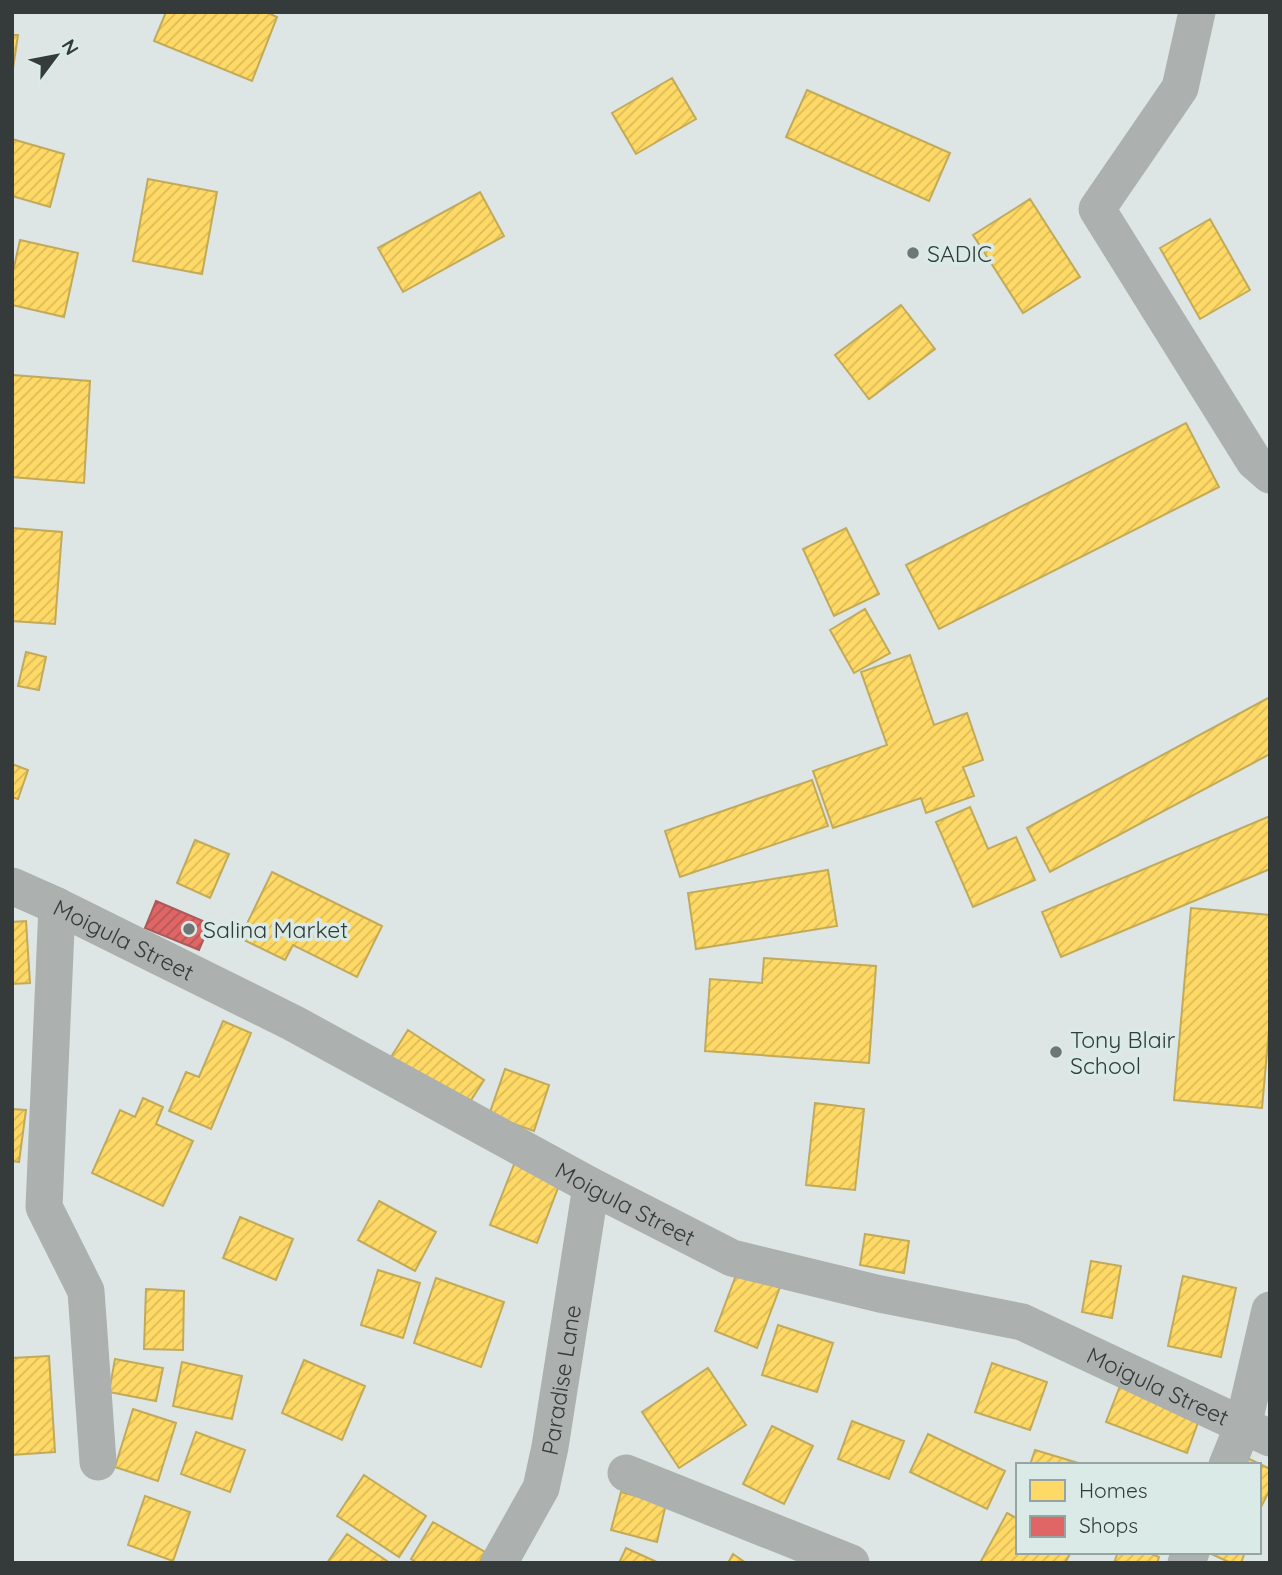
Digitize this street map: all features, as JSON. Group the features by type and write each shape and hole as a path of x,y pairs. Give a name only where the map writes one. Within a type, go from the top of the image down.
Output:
{"street":[{"path":"1197,12 1180,89 1097,209 1254,461 1270,475"},
{"name":"Moigula Street","path":"12,886 293,1023 591,1186 732,1258 880,1294 1022,1322 1256,1432"},
{"path":"57,906 44,1208 86,1291 98,1462"},
{"name":"Paradise Lane","path":"499,1563 541,1488 550,1447 591,1186"},
{"path":"1229,1463 1256,1432 1270,1310"},
{"path":"626,1473 851,1563"}],"building: Homes":[{"path":"166,12 266,12 277,17 252,81 154,41"},
{"path":"12,35 18,35 12,75"},
{"path":"672,78 696,119 636,154 612,113"},
{"path":"807,90 950,153 929,201 786,137"},
{"path":"12,139 64,154 50,207 12,196"},
{"path":"148,179 217,192 202,274 133,261"},
{"path":"480,192 504,236 403,292 378,248"},
{"path":"1030,199 1080,277 1023,313 973,235"},
{"path":"1210,219 1250,290 1200,319 1160,248"},
{"path":"20,240 78,253 64,317 12,305 12,276"},
{"path":"901,305 935,349 869,399 835,355"},
{"path":"13,375 90,381 84,483 12,477"},
{"path":"1186,423 1219,487 939,629 906,565"},
{"path":"12,528 62,532 55,624 12,621"},
{"path":"846,528 879,594 834,616 803,549"},
{"path":"865,609 890,653 854,673 830,630"},
{"path":"26,652 46,657 39,690 18,686"},
{"path":"910,655 934,725 967,713 983,760 963,767 974,796 926,813 921,798 833,828 813,771 887,745 861,672"},
{"path":"1270,697 1270,754 1050,872 1027,828"},
{"path":"12,764 28,770 18,799 12,797"},
{"path":"812,780 828,826 680,877 665,831"},
{"path":"970,807 988,849 1016,837 1035,880 973,907 936,822"},
{"path":"1270,816 1270,869 1061,957 1042,912"},
{"path":"195,840 229,854 210,898 177,883"},
{"path":"828,870 837,926 696,949 688,893"},
{"path":"272,872 382,926 357,977 293,945 285,960 240,938"},
{"path":"1191,908 1270,915 1270,1019 1262,1108 1174,1100"},
{"path":"26,921 30,983 12,984 12,922"},
{"path":"764,958 876,966 869,1063 705,1051 710,979 762,983"},
{"path":"223,1021 251,1033 211,1129 169,1111 186,1072 199,1077"},
{"path":"408,1030 484,1080 462,1114 386,1065"},
{"path":"505,1069 549,1085 534,1131 489,1115"},
{"path":"143,1098 163,1107 156,1124 193,1141 163,1206 92,1173 120,1110 135,1117"},
{"path":"815,1103 864,1109 855,1190 806,1185"},
{"path":"12,1109 26,1110 19,1162 12,1161"},
{"path":"515,1162 561,1180 537,1243 490,1225"},
{"path":"379,1201 436,1232 415,1271 358,1240"},
{"path":"240,1217 293,1239 276,1280 223,1258"},
{"path":"865,1234 909,1241 904,1273 860,1265"},
{"path":"1091,1261 1121,1266 1112,1318 1082,1312"},
{"path":"378,1270 420,1283 403,1338 361,1325"},
{"path":"738,1270 780,1287 757,1348 715,1331"},
{"path":"1183,1276 1236,1288 1221,1357 1168,1346"},
{"path":"436,1278 504,1302 481,1367 414,1343"},
{"path":"146,1289 184,1291 183,1350 144,1349"},
{"path":"778,1325 833,1343 817,1392 762,1375"},
{"path":"49,1356 55,1452 12,1455 12,1358"},
{"path":"115,1359 163,1368 156,1401 109,1392"},
{"path":"304,1360 365,1386 342,1440 282,1413"},
{"path":"182,1362 242,1376 232,1419 173,1406"},
{"path":"992,1363 1047,1382 1030,1430 975,1412"},
{"path":"708,1368 746,1425 679,1468 642,1412"},
{"path":"1120,1386 1200,1417 1187,1453 1106,1422"},
{"path":"133,1409 176,1423 158,1481 115,1467"},
{"path":"852,1421 904,1441 889,1479 838,1459"},
{"path":"772,1426 813,1446 784,1504 743,1484"},
{"path":"196,1432 245,1450 230,1492 181,1474"},
{"path":"928,1434 1005,1471 987,1509 910,1472"},
{"path":"1035,1450 1078,1463 1031,1463"},
{"path":"1241,1455 1258,1463 1238,1463"},
{"path":"1261,1465 1270,1469 1270,1489 1261,1507"},
{"path":"364,1475 426,1516 399,1557 337,1516"},
{"path":"621,1492 666,1504 657,1542 611,1530"},
{"path":"145,1496 190,1512 173,1561 128,1545"},
{"path":"1007,1513 1016,1518 1016,1554 1070,1554 1065,1563 980,1563"},
{"path":"433,1522 485,1552 479,1563 417,1563 411,1559"},
{"path":"347,1534 390,1563 327,1563"},
{"path":"626,1548 659,1563 619,1563"},
{"path":"733,1554 746,1563 728,1563"},
{"path":"1117,1554 1152,1554 1159,1557 1157,1563 1114,1563"},
{"path":"1211,1554 1244,1554 1241,1563 1231,1563"}],"building: Shops":[{"path":"156,901 210,924 199,950 145,928"}],"place":[{"name":"SADIC","path":"913,253"},
{"name":"Salina Market","path":"189,929"},
{"name":"Tony Blair School","path":"1056,1052"}]}
